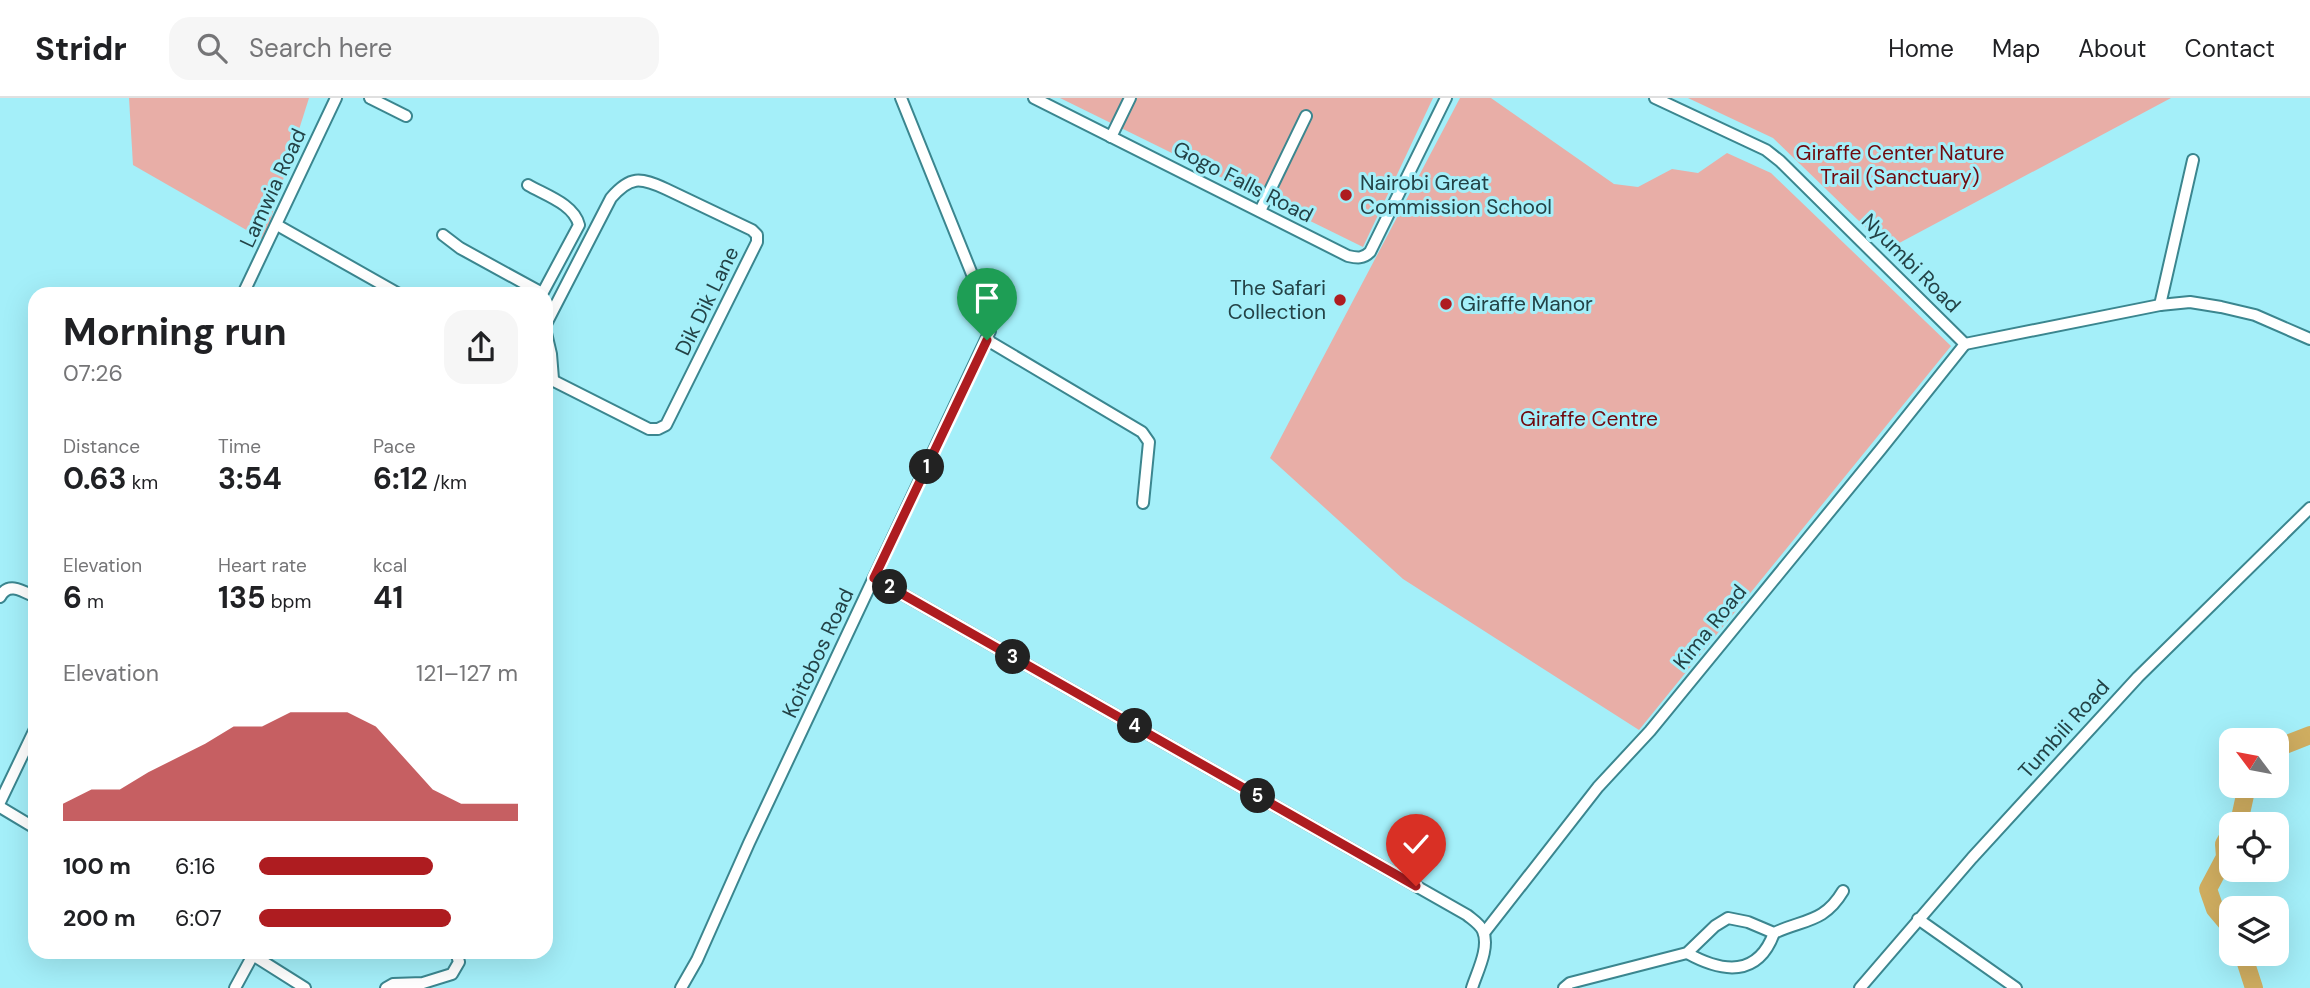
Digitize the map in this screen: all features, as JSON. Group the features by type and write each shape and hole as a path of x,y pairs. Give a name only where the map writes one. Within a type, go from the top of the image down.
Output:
{"street":[{"name":"Lamwia Road","path":"246,287 336,98"},
{"path":"370,98 406,116"},
{"name":"Koitobos Road","path":"681,988 697,960 749,843 990,331 986,309 901,98"},
{"name":"Gogo Falls Road","path":"1034,98 1348,256 1359,258 1366,257 1370,252 1446,98"},
{"path":"1111,137 1130,98"},
{"name":"Nyumbi Road","path":"1655,98 1773,155 1965,344"},
{"path":"1260,211 1306,116"},
{"path":"2160,305 2193,160"},
{"name":"Dik Dik Lane","path":"553,310 611,198 622,186 635,180 666,189 752,230 757,235 757,242 666,425 649,429 553,380"},
{"path":"528,185 571,209 579,225 546,287"},
{"path":"277,225 387,287"},
{"path":"443,235 460,248 530,287"},
{"path":"1965,344 2160,305 2190,302 2255,315 2310,339"},
{"path":"987,340 1142,432 1149,442 1143,503"},
{"name":"Kima Road","path":"1484,933 1598,787 1658,721 1965,344"},
{"name":"Tumbili Road","path":"1860,988 1918,919 2137,677 2310,508"},
{"path":"874,578 1467,915 1484,933 1484,949 1472,988"},
{"path":"0,597 3,591 9,588 28,594"},
{"path":"28,744 0,804 28,823"},
{"path":"1687,953 1736,969 1750,964 1763,956 1774,933 1824,915 1835,905 1843,891"},
{"path":"1564,988 1570,983 1687,953 1715,926 1728,918 1748,922 1774,933"},
{"path":"1918,919 2016,988"},
{"path":"235,988 248,959"},
{"path":"260,959 306,988"},
{"path":"386,988 393,984 423,983 452,974 457,959"}],"green space":[{"path":"129,98 309,98 264,240 133,165"},
{"path":"1060,98 1433,98 1363,247"},
{"name":"Giraffe Centre","path":"1460,98 1491,98 1614,184 1638,187 1672,169 1698,173 1727,153 1771,173 1951,346 1639,730 1403,579 1270,458"},
{"name":"Giraffe Center Nature Trail (Sanctuary)","path":"1688,98 2171,98 1888,249 1773,138"}],"waterway":[{"path":"2289,743 2310,735"},
{"path":"2241,812 2244,798"},
{"path":"2219,868 2208,889 2219,914"},
{"path":"2247,966 2254,988"}],"place":[{"name":"Nairobi Great Commission School","path":"1346,195"},
{"name":"The Safari Collection","path":"1340,300"},
{"name":"Giraffe Manor","path":"1446,304"}],"route":[{"path":"987,340 874,578 1416,886"}]}
